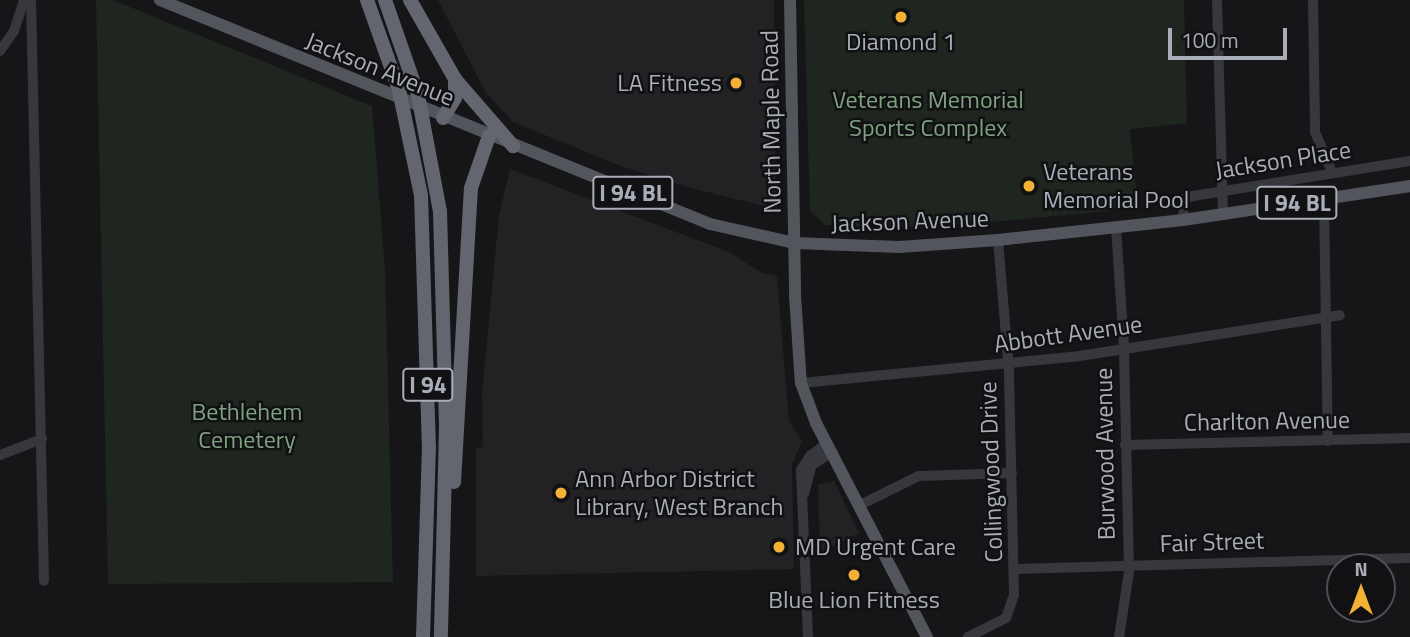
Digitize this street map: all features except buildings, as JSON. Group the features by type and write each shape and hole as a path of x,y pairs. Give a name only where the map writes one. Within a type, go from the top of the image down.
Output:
{"highway":[{"name":"I 94","path":"367,0 393,69 410,135 421,195 429,458 423,637"},
{"name":"I 94","path":"385,0 413,78 440,211 446,427 441,637"},
{"path":"410,0 455,79 513,146"},
{"path":"443,118 455,98 455,79"},
{"path":"444,549 455,476 471,188 489,136"}],"main road":[{"name":"Jackson Avenue","path":"160,0 443,118 710,224 794,243 899,247 998,240 1223,215 1410,186"},
{"name":"North Maple Road","path":"790,0 794,243 801,383"},
{"path":"801,383 829,447 927,637"}],"street":[{"path":"0,51 14,31 24,0"},
{"path":"31,0 44,581"},
{"path":"1217,0 1223,215"},
{"path":"1313,0 1315,132 1332,172"},
{"name":"Jackson Place","path":"1183,220 1184,199 1410,161"},
{"path":"1324,199 1328,441"},
{"name":"Burwood Avenue","path":"1116,228 1124,349 1129,565 1119,637"},
{"name":"Collingwood Drive","path":"968,637 1006,618 1014,595 1008,364 998,240"},
{"name":"Abbott Avenue","path":"801,383 1008,364 1340,315"},
{"name":"Charlton Avenue","path":"1125,445 1410,438"},
{"path":"0,455 42,439"},
{"path":"808,637 804,494 812,466 829,447"},
{"path":"860,505 919,476 1012,473"},
{"name":"Fair Street","path":"1015,569 1410,558"}],"shaded area":[{"path":"438,0 774,0 776,196 764,206 687,187 621,166 513,122 486,93"},
{"path":"510,169 729,252 762,273 777,276 789,421 802,441 792,464 794,569 476,576 476,448 483,447 482,393 499,215"},
{"path":"834,481 859,533 820,553 818,484"}],"green space":[{"name":"Bethlehem Cemetery","path":"96,0 113,0 372,106 385,269 393,582 108,584"},
{"name":"Veterans Memorial Sports Complex","path":"804,0 1184,0 1187,123 1130,129 1138,208 930,228 825,225 810,211"}],"place":[{"name":"Diamond 1","path":"901,17"},
{"name":"LA Fitness","path":"736,83"},
{"name":"Veterans Memorial Pool","path":"1029,186"},
{"name":"Ann Arbor District Library, West Branch","path":"561,493"},
{"name":"MD Urgent Care","path":"779,547"},
{"name":"Blue Lion Fitness","path":"854,575"}]}
